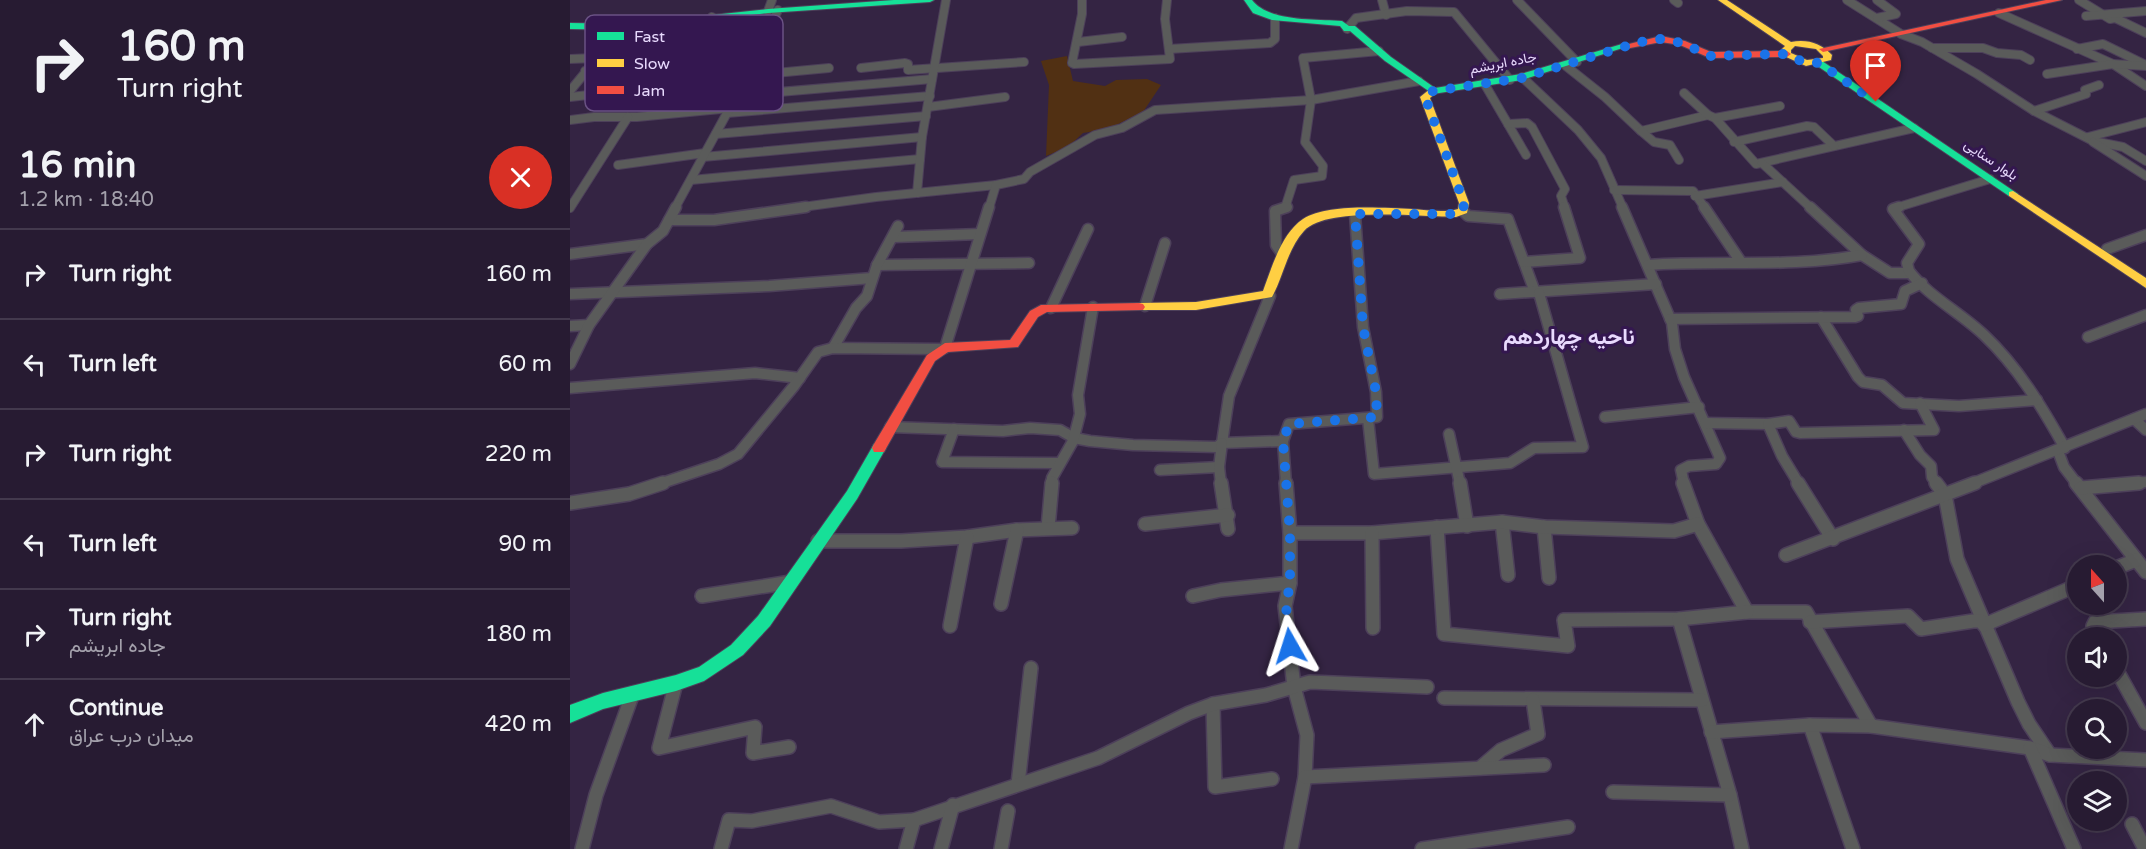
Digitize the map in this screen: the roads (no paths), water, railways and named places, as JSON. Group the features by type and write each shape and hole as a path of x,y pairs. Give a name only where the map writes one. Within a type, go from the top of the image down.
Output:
{"main road":[{"path":"724,15 773,7 814,4 930,0"},
{"path":"570,714 704,673 737,650 765,621 818,541 852,495 931,358 942,349 1009,346 1018,341 1030,319 1038,311 1051,308 1197,306 1268,294 1283,255 1309,220 1323,215 1456,214 1463,211 1464,203 1425,97 1433,91 1352,28 1347,29 1342,24 1275,18 1256,11 1248,0"},
{"path":"1722,0 1791,47 1814,45 1822,58 1901,34 2058,0"},
{"path":"1733,0 1791,47"},
{"path":"570,26 585,26"},
{"name":"جاده ابریشم","path":"1433,91 1516,79 1640,42 1661,39 1682,43 1710,56 1791,47"},
{"name":"بلوار سنایی","path":"1822,58 1914,128 2146,284"},
{"name":"بلوار سنایی","path":"1822,58 2146,275"}],"street":[{"path":"917,193 922,137 946,0"},
{"path":"1082,0 1078,42 1073,64 1170,59 1166,19 1167,0"},
{"path":"1382,0 1386,15"},
{"path":"1517,0 1571,64 1654,142 1664,141 1669,144 1679,160"},
{"path":"1847,0 1901,34 1932,48 2034,111 2090,139 2146,176"},
{"path":"1876,0 1896,14 1877,18"},
{"path":"2079,0 2103,14 2146,33"},
{"path":"1347,29 1356,18 1407,11 1454,12 1516,79 1578,130 1601,158 1670,319 1675,349 1684,377 1720,458 1720,462 1716,464 1689,466 1680,474 1698,524 1747,612"},
{"path":"2086,16 2146,11"},
{"path":"1999,13 2113,64 2146,86"},
{"path":"1169,49 1270,44 1275,39 1275,18"},
{"path":"1078,42 1122,37"},
{"path":"2077,49 2103,44 2146,66"},
{"path":"1932,48 1983,48 2021,55 2030,60"},
{"path":"1283,255 1276,245 1275,211 1287,208 1294,180 1322,176 1323,166 1305,142 1311,100 1303,58 1379,51"},
{"path":"570,59 585,58"},
{"path":"861,68 905,63 908,64 909,70 1024,62"},
{"path":"2047,74 2113,64 2146,66"},
{"path":"783,72 829,68"},
{"path":"570,91 585,71"},
{"path":"783,92 932,79"},
{"path":"669,220 714,220 996,185 1024,179 1030,172 1095,135 1122,128 1155,110 1311,100 1419,81"},
{"path":"1484,83 1526,154"},
{"path":"2034,111 2086,94 2085,90 2098,85"},
{"path":"1684,93 1711,117 1754,163 1914,128"},
{"path":"570,97 585,95"},
{"path":"783,106 930,96"},
{"path":"928,107 1005,97"},
{"path":"1641,131 1780,106"},
{"path":"570,120 715,111"},
{"path":"571,361 589,325 647,244 663,231 728,111"},
{"path":"716,134 926,116"},
{"path":"570,208 628,117"},
{"path":"1508,124 1527,123 1532,126 1565,189 1561,196 1580,258 1524,262"},
{"path":"2090,139 2146,123"},
{"path":"1734,142 1807,126 1814,127 1834,146"},
{"path":"618,165 704,155 922,137"},
{"path":"2090,139 2123,147 2146,161"},
{"path":"691,180 920,159"},
{"path":"1762,163 1862,255 1890,273 1910,273"},
{"path":"1990,179 1893,209 1916,236 1919,244 1918,250 1907,261 1910,273 1943,303 1984,335 2037,400 2061,450 2064,467 2146,573"},
{"path":"1695,196 1783,182"},
{"path":"570,503 629,494 719,464 738,454 800,378 818,352 833,348 942,349 972,264 996,185"},
{"path":"1614,190 1688,190 1695,196 1741,262"},
{"path":"1368,419 1374,474 1510,462 1534,448 1583,447 1537,292 1519,254 1508,219 1468,216 1463,211"},
{"path":"1291,849 1305,777 1307,735 1294,687 1286,606 1290,583 1290,533 1283,441 1289,424 1377,417 1376,392 1363,327 1355,214"},
{"path":"833,348 845,324 867,296 877,265 898,226"},
{"path":"1051,308 1088,229"},
{"path":"894,237 980,234"},
{"path":"2107,249 2146,235"},
{"path":"1144,306 1165,243"},
{"path":"570,254 647,244"},
{"path":"1648,265 1741,262 1787,264 1833,261 1862,255"},
{"path":"877,265 1029,263"},
{"path":"570,294 769,286 872,278"},
{"path":"1670,319 1855,317 1858,316 1859,308 1901,304 1905,291 1922,283"},
{"path":"1500,294 1656,284"},
{"path":"1228,529 1228,515 1219,467 1229,396 1268,294"},
{"path":"1047,528 1052,478 1058,463 1074,438 1080,414 1078,395 1093,307"},
{"path":"2088,337 2146,315"},
{"path":"1821,317 1860,379 1863,382 1885,384 1903,403 1959,406 2037,400"},
{"path":"570,326 589,325"},
{"path":"570,388 755,373 800,378"},
{"path":"1705,423 1768,424 1789,421 1796,432 1800,433 1934,430 1920,403"},
{"path":"1605,417 1699,407"},
{"path":"1786,555 1833,539 2061,450 2146,414"},
{"path":"2134,419 2146,430"},
{"path":"1768,424 1782,456 1833,539"},
{"path":"890,428 1060,430 1074,438 1133,446 1217,447 1222,443 1283,441"},
{"path":"954,429 942,462 1058,463"},
{"path":"1904,430 1920,455 1930,464 1932,477 1945,495 1957,560 2029,724 2050,755"},
{"path":"1449,434 1467,526"},
{"path":"1160,470 1219,467"},
{"path":"2081,488 2146,482"},
{"path":"1145,524 1228,515"},
{"path":"1290,533 1372,533 1502,522 1544,527 1674,531 1698,524"},
{"path":"1502,522 1508,575"},
{"path":"1437,527 1444,634 1568,646 1564,620 1679,619 1747,612 1805,611 1871,726"},
{"path":"1544,527 1549,578"},
{"path":"818,541 901,541 967,537 1017,530 1072,528"},
{"path":"1001,604 1017,530"},
{"path":"1372,533 1373,628"},
{"path":"950,626 967,537"},
{"path":"2127,564 2136,560"},
{"path":"702,596 791,582"},
{"path":"1193,596 1221,590 1290,583"},
{"path":"1984,625 2067,590"},
{"path":"1810,622 1908,615 1921,629 1973,621 1981,621 1984,625"},
{"path":"2094,627 2096,622 2146,618"},
{"path":"1679,619 1730,795 1742,849"},
{"path":"1018,784 1031,668"},
{"path":"721,849 729,820 752,820 831,806 879,822 914,820 1098,758 1189,713 1213,704 1266,695 1310,682 1427,687"},
{"path":"676,683 659,748 755,727 753,753 789,747"},
{"path":"2126,687 2146,723"},
{"path":"582,849 596,795 633,693"},
{"path":"1444,698 1702,699"},
{"path":"1480,768 1501,750 1538,734 1533,700"},
{"path":"1213,704 1215,787 1272,779"},
{"path":"1711,732 1810,724 1871,726 2030,748 2050,755 2146,760"},
{"path":"1810,724 1853,849"},
{"path":"2030,748 2074,849"},
{"path":"1305,777 1544,765"},
{"path":"1613,792 1730,795"},
{"path":"941,849 953,805"},
{"path":"1001,849 1008,811"},
{"path":"906,849 914,820"},
{"path":"2132,824 2145,849"},
{"path":"1422,849 1568,827"}],"district":[{"name":"ناحیه چهاردهم","path":"1569,337"}]}
